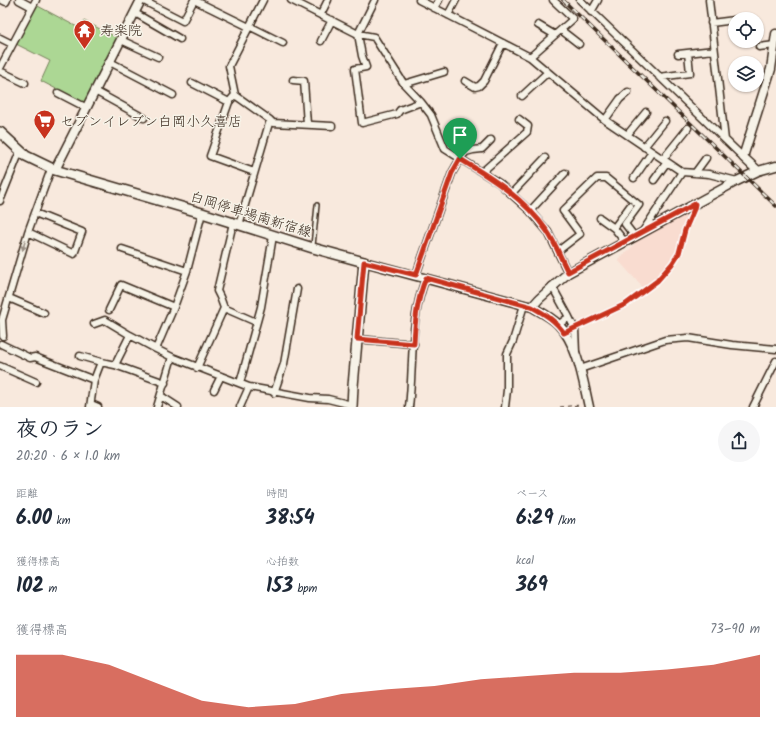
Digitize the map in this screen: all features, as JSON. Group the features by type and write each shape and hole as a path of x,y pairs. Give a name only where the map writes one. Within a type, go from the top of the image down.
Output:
{"main road":[{"name":"白岡停車場南新宿線","path":"0,132 20,151 33,160 53,170 202,213 312,248 364,262"},
{"path":"352,406 364,262"}],"street":[{"path":"2,0 6,2 7,0"},
{"path":"19,0 32,7"},
{"path":"0,68 36,0"},
{"path":"94,380 35,357 30,358 1,346 2,320 28,232 53,170 87,108 142,0 183,21 194,0 283,43"},
{"path":"263,0 229,66 235,95 273,123 332,126"},
{"path":"291,0 358,34 374,37 404,84 431,115 445,149 499,183 512,193 548,232 568,272"},
{"path":"320,14 328,0"},
{"path":"376,0 358,34 362,56 366,67 355,69 362,123 397,114 400,110 421,102"},
{"path":"419,0 530,57 605,120 682,172 709,174 736,181"},
{"path":"434,8 439,0"},
{"path":"448,15 456,0"},
{"path":"530,57 573,19 553,0"},
{"path":"580,0 758,171"},
{"path":"591,12 598,0"},
{"path":"709,0 725,140"},
{"path":"135,13 180,39"},
{"path":"321,41 332,20"},
{"path":"711,23 728,21"},
{"path":"538,25 555,35"},
{"path":"561,30 579,44"},
{"path":"744,157 771,69 776,34"},
{"path":"0,38 12,44"},
{"path":"121,40 158,57"},
{"path":"465,81 475,87 479,86 484,81 503,43"},
{"path":"764,47 775,47"},
{"path":"678,54 714,50"},
{"path":"659,77 690,73 688,53"},
{"path":"110,62 173,95"},
{"path":"0,71 25,83"},
{"path":"404,84 444,72"},
{"path":"522,96 548,72"},
{"path":"293,80 304,81 307,124"},
{"path":"192,82 229,102"},
{"path":"95,91 144,118"},
{"path":"605,120 620,99 628,92"},
{"path":"58,93 87,108"},
{"path":"235,95 229,102 210,156 254,172"},
{"path":"627,135 646,112"},
{"path":"482,172 527,132 528,126 519,119"},
{"path":"197,368 224,308 217,291 236,224 270,120"},
{"path":"644,147 665,121"},
{"path":"654,180 688,128"},
{"path":"416,275 452,173 466,152 484,148 491,140"},
{"path":"0,201 3,186 20,151"},
{"path":"634,178 652,152"},
{"path":"512,193 545,158"},
{"path":"695,173 706,158"},
{"path":"532,307 568,272 736,181 758,171 776,166"},
{"path":"638,235 682,172"},
{"path":"530,211 565,173"},
{"path":"558,251 580,234 563,211 597,178 606,178 639,205 625,224 638,235"},
{"path":"614,228 630,206"},
{"path":"28,232 74,254 82,232 35,213"},
{"path":"156,349 187,270 202,213"},
{"path":"600,218 614,228 625,242"},
{"path":"240,384 261,307 273,236"},
{"path":"122,248 187,270"},
{"path":"364,262 532,307 545,314 558,325 574,349 589,406"},
{"path":"409,407 415,322 420,292 426,278"},
{"path":"109,310 121,285 174,306"},
{"path":"552,286 575,329 576,357"},
{"path":"274,393 284,364 297,289"},
{"path":"9,298 44,313"},
{"path":"505,407 507,390 507,354 513,341 524,305"},
{"path":"224,308 256,322"},
{"path":"558,325 569,317"},
{"path":"94,324 105,320 172,357 249,387 274,393 328,399 352,406"},
{"path":"115,365 130,335"},
{"path":"580,368 665,340 688,338 732,345 776,349"},
{"path":"357,339 414,344"},
{"path":"80,356 115,365 165,383"},
{"path":"157,407 172,357"},
{"path":"753,407 776,361"},
{"path":"98,407 90,405 94,380 101,362"},
{"path":"0,366 36,382"},
{"path":"214,390 221,376"},
{"path":"240,407 249,387"},
{"path":"161,396 178,407"}],"lane":[{"path":"312,248 317,205"}],"path":[{"path":"575,329 626,304 657,281 672,264 679,253 685,230 691,216"},
{"path":"560,406 589,406"}],"shaded area":[{"path":"693,208 673,262 657,281 644,289 618,260 639,238"}],"green space":[{"name":"寿楽院","path":"36,5 79,28 84,21 118,38 85,104 41,81 50,61 16,44"}],"railway":[{"path":"563,0 776,206"}],"place":[{"name":"寿楽院","path":"85,50"},
{"name":"セブンイレブン白岡小久喜店","path":"44,140"}],"route":[{"path":"460,159 499,183 512,193 530,211 548,232 568,272 695,204 694,209 685,230 679,253 672,264 657,281 626,304 575,329 564,333 558,325 545,314 532,307 426,278 420,292 415,322 414,344 357,339 364,262 416,275 452,173 460,159"}]}
